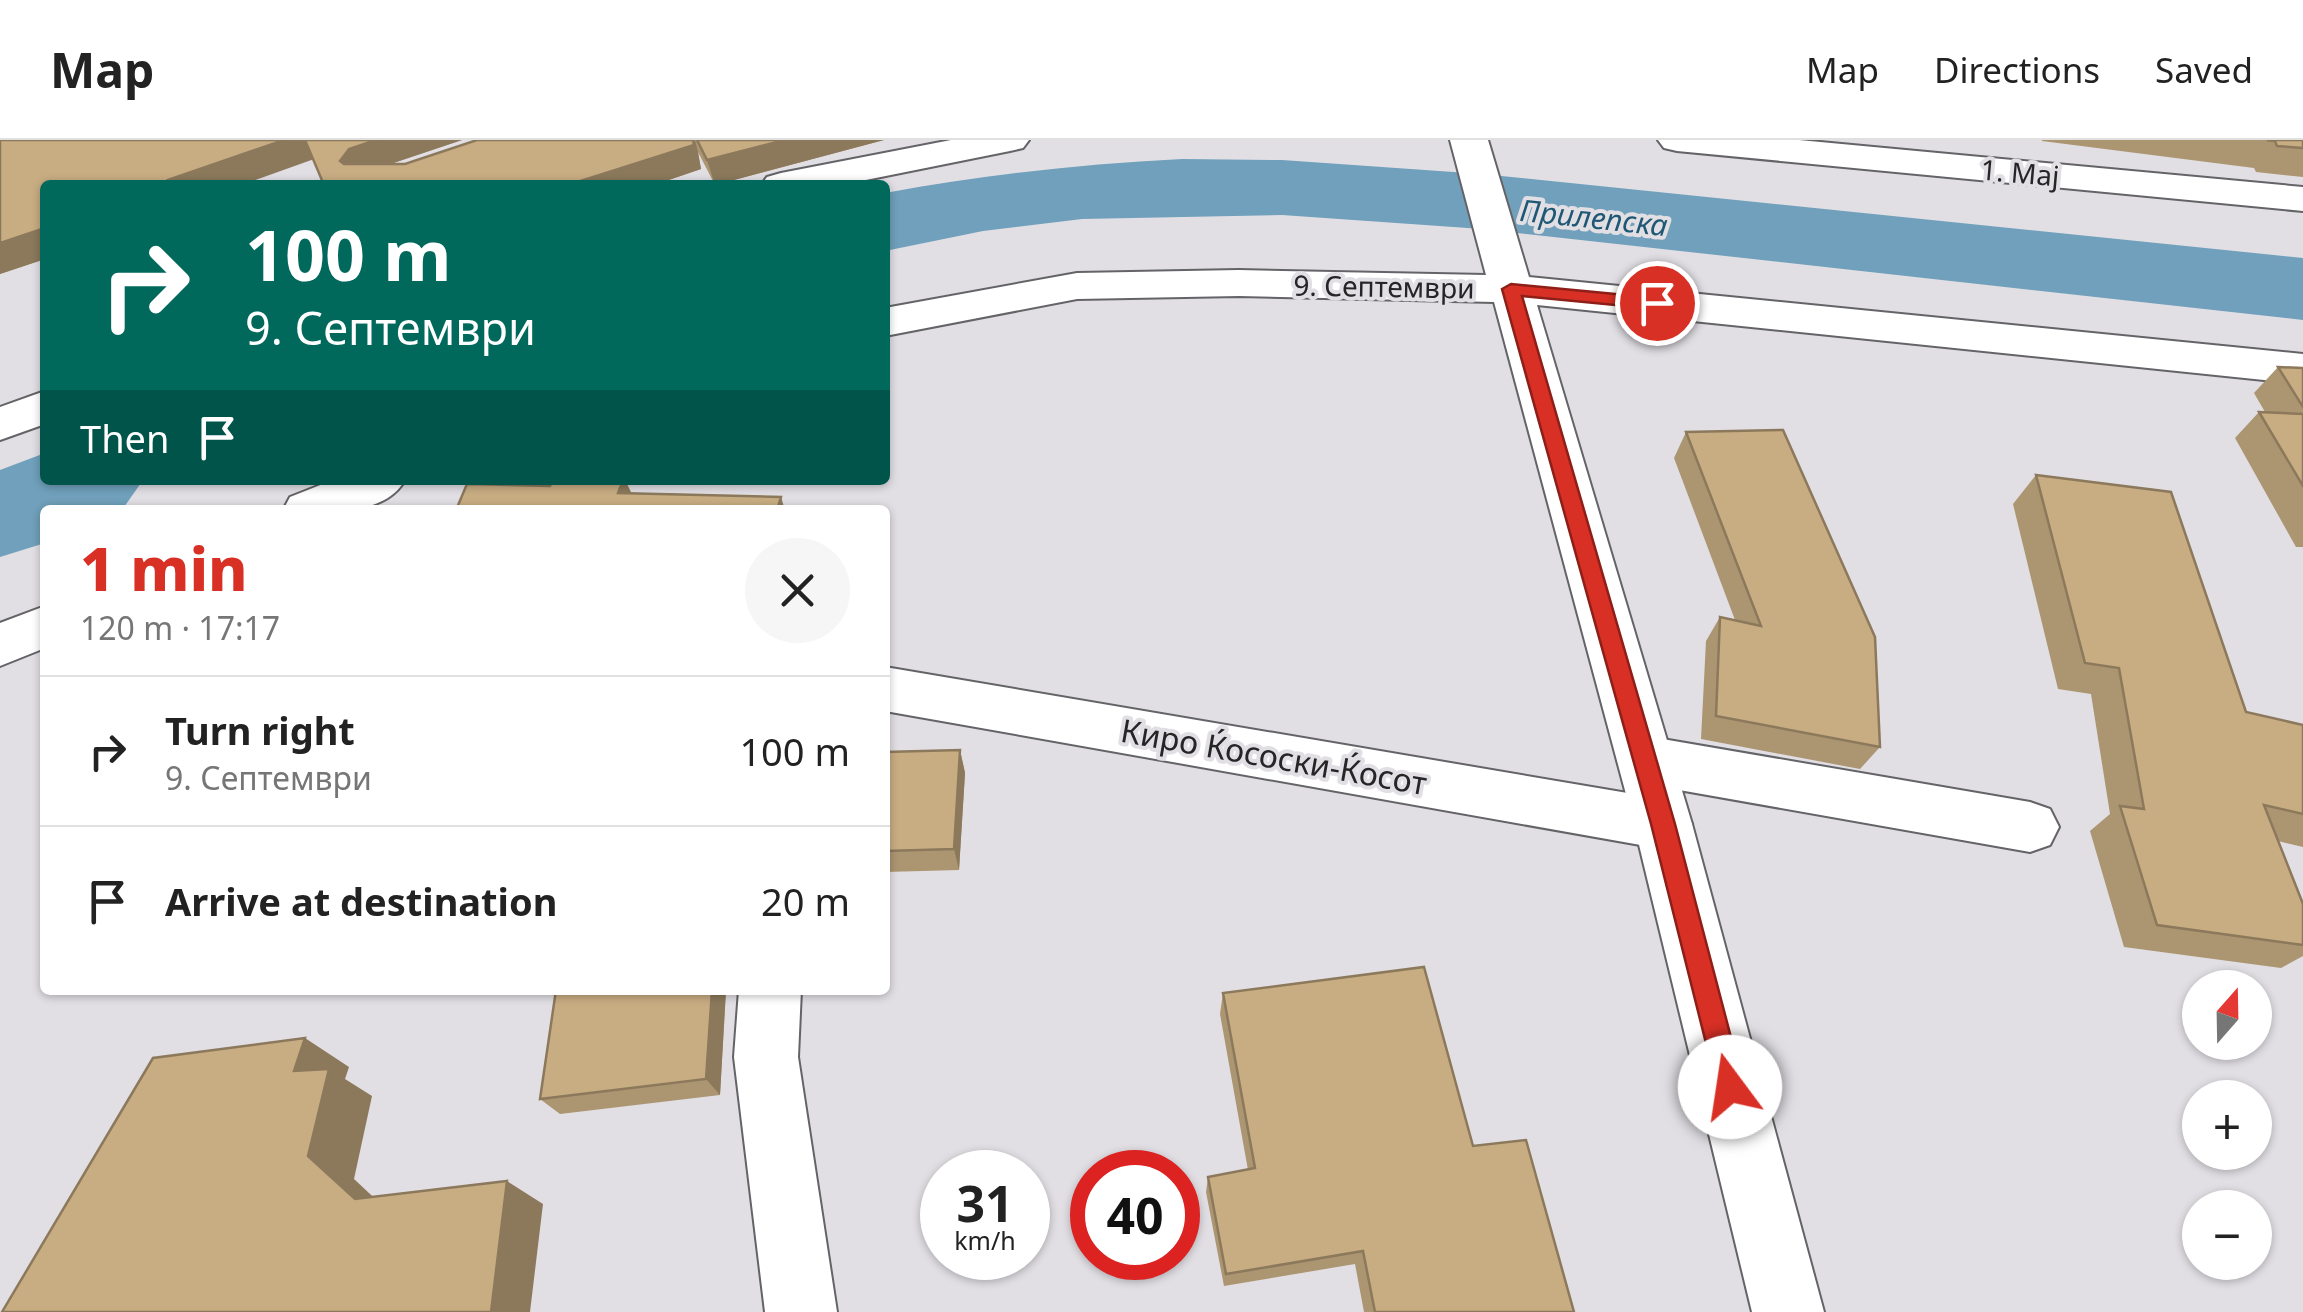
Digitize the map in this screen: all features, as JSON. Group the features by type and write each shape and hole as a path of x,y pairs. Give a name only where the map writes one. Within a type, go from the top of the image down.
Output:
{"street":[{"path":"806,180 1010,140"},
{"path":"1469,140 1663,824 1788,1312"},
{"name":"1. Мај","path":"1677,140 2303,199"},
{"name":"9. Септември","path":"890,321 1077,286 1239,283 1511,289 2303,369"},
{"path":"0,424 40,410"},
{"path":"319,505 369,485"},
{"path":"0,645 40,628"},
{"name":"Киро Ќососки-Ќосот","path":"890,690 1663,824"},
{"path":"1645,760 2030,827"},
{"path":"770,995 766,1057 801,1312"}],"building":[{"path":"0,140 284,140 168,180 40,180 40,230 0,243"},
{"path":"305,140 376,140 349,149 340,161 344,164 405,164 477,140 693,140 694,145 584,180 322,180"},
{"path":"697,140 785,140 707,160"},
{"path":"2267,140 2303,140 2303,148 2277,146 2275,141"},
{"path":"2278,367 2303,368 2303,407"},
{"path":"2259,412 2303,414 2303,486"},
{"path":"1783,430 1875,637 1880,747 1716,716 1720,617 1761,626 1686,432"},
{"path":"2036,475 2171,492 2246,712 2303,725 2303,814 2264,805 2303,904 2303,945 2157,925 2120,806 2144,809 2119,668 2085,663"},
{"path":"467,485 621,485 618,493 781,497 779,505 458,505"},
{"path":"960,750 954,849 890,851 890,752"},
{"path":"1424,967 1473,1146 1526,1140 1574,1312 1375,1312 1363,1251 1226,1274 1208,1177 1255,1168 1223,993"},
{"path":"555,995 712,995 706,1079 540,1099"},
{"path":"305,1038 294,1071 329,1069 308,1156 355,1199 507,1181 491,1312 2,1312 153,1058"}],"waterway":[{"name":"Прилепска","path":"890,221 983,203 1082,191 1282,188 1482,201 2303,289"},
{"name":"Прилепска","path":"0,515 75,485"}],"route":[{"path":"1657,303 1511,289 1663,824 1730,1087"}]}
